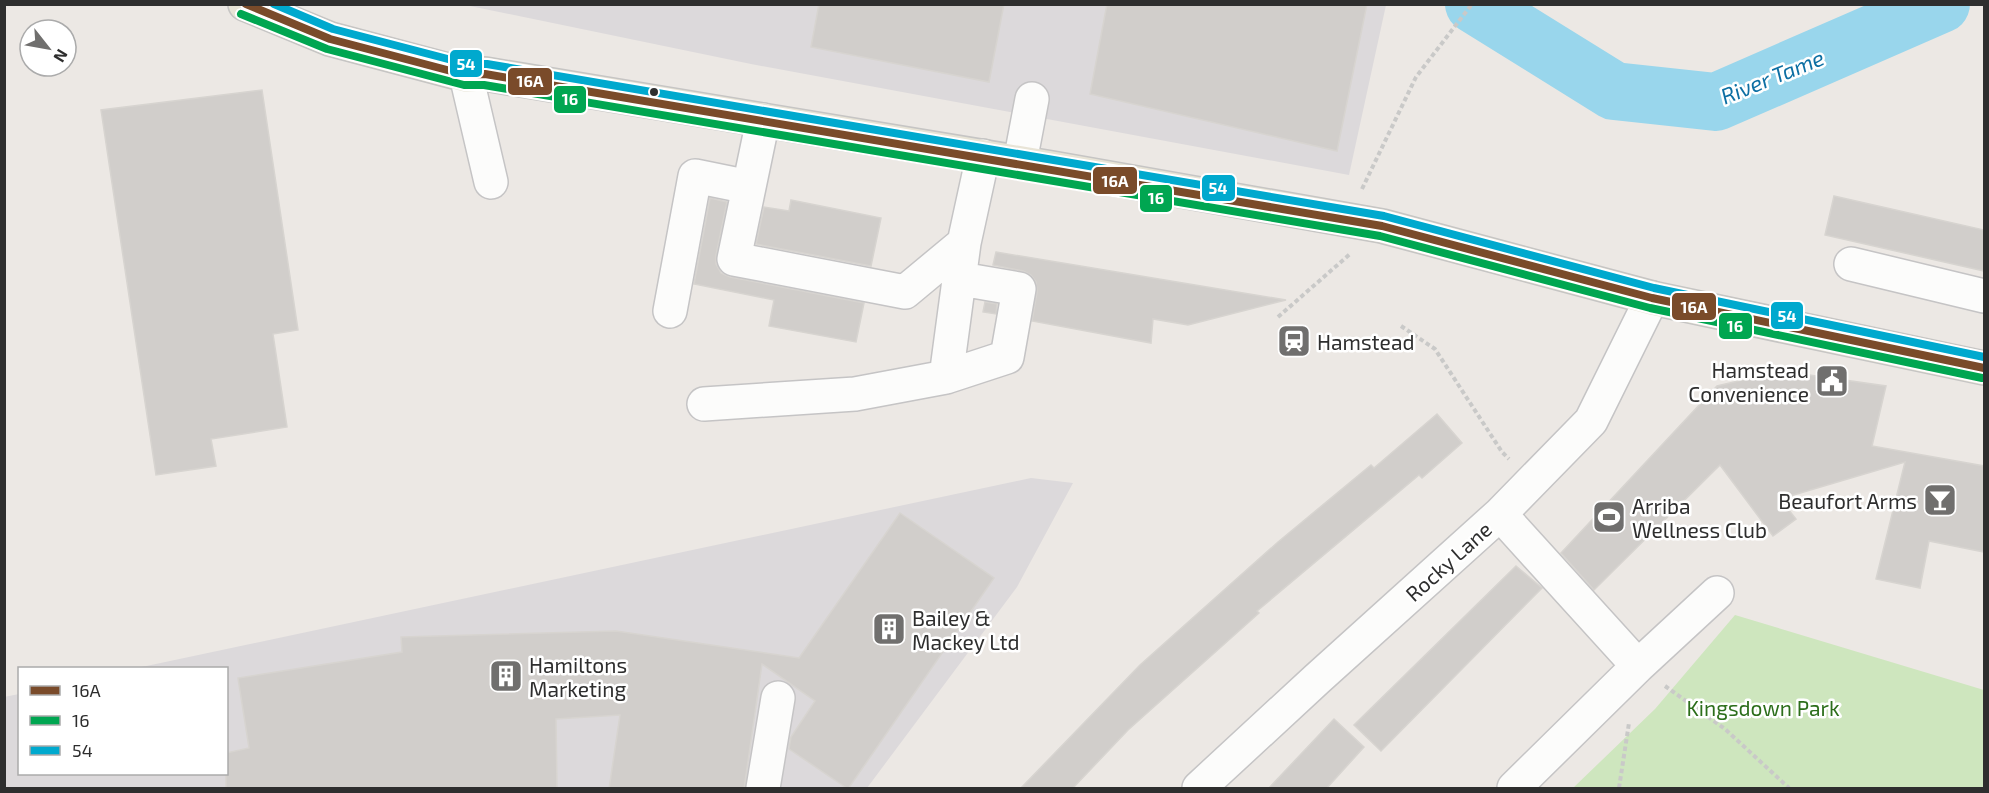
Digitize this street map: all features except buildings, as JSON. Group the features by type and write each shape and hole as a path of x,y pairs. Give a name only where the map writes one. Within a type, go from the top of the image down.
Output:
{"main road":[{"path":"245,4 330,39 466,75 485,74 1020,162 1382,226 1652,298 1984,368"}],"street":[{"path":"466,75 491,182"},
{"path":"1020,162 1032,99"},
{"path":"763,120 734,259 905,292 964,243"},
{"path":"946,377 961,279 964,243 983,156"},
{"path":"670,311 695,176 749,187"},
{"path":"1851,264 1984,296"},
{"path":"704,404 855,394 946,377 1007,357 1019,289 961,279"},
{"name":"Rocky Lane","path":"1200,789 1317,679 1500,514 1591,421 1652,298"},
{"path":"1500,514 1638,666"},
{"path":"1514,789 1638,666 1717,593"},
{"path":"763,789 778,698"}],"path":[{"path":"1348,220 1416,77 1472,4"},
{"path":"1278,317 1382,226"},
{"path":"1401,326 1435,349 1502,452 1533,482"},
{"path":"1638,666 1725,729 1789,789"},
{"path":"1619,789 1629,722"}],"shaded area":[{"path":"465,5 1386,5 1349,175 751,64"},
{"path":"1031,478 1073,483 1017,587 867,788 5,788 4,697 18,694 18,775 228,775 228,667 142,667"}],"green space":[{"name":"Kingsdown Park","path":"1735,615 1984,690 1984,788 1573,788 1655,709"}],"waterway":[{"name":"River Tame","path":"1474,4 1614,91 1716,102 1941,4"}],"transit line":[{"name":"16A","path":"246,4 330,39 466,75 485,74 1382,226 1652,298 1984,368"},
{"name":"54","path":"274,4 333,29 467,64 487,64 1384,216 1654,288 1984,357"},
{"name":"16","path":"241,14 327,49 464,85 484,85 1380,236 1650,308 1982,378"}],"place":[{"name":"Hamstead","path":"1294,341"},
{"name":"Hamstead Convenience","path":"1832,381"},
{"name":"Beaufort Arms","path":"1940,500"},
{"name":"Arriba Wellness Club","path":"1609,517"},
{"name":"Bailey & Mackey Ltd","path":"889,629"},
{"name":"Hamiltons Marketing","path":"506,676"}]}
